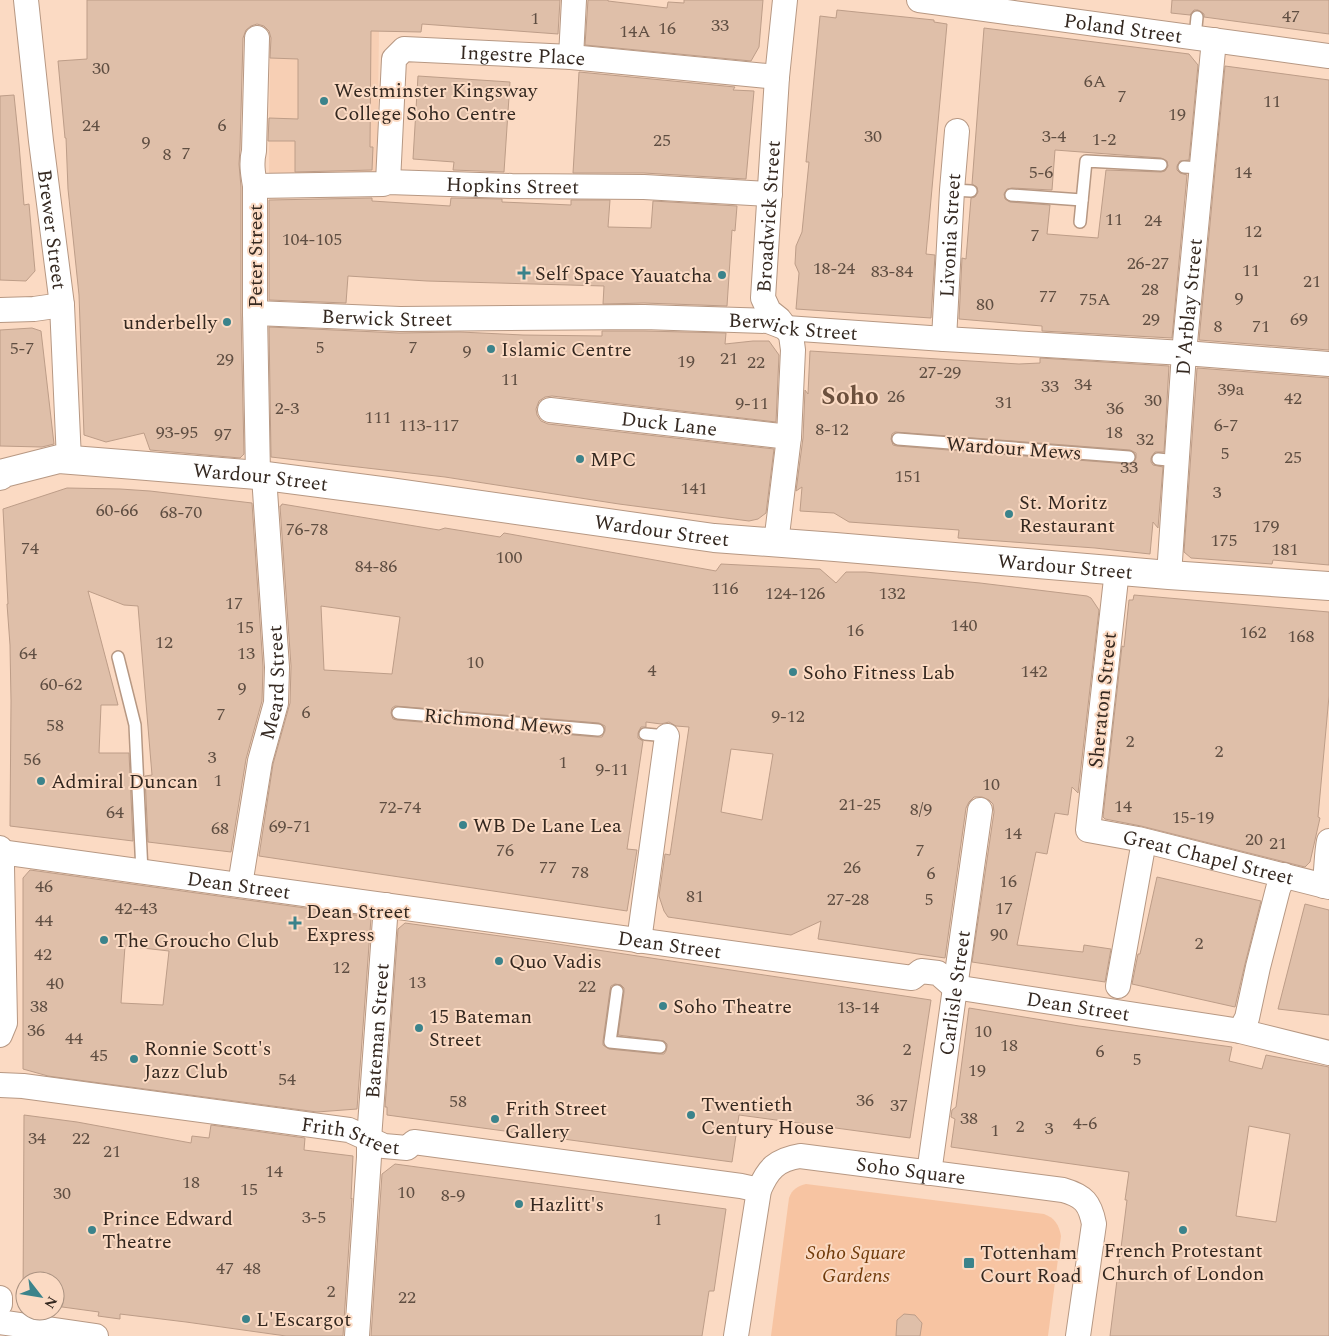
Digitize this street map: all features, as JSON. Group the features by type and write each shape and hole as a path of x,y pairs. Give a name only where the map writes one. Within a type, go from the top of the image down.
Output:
{"street":[{"name":"Brewer Street","path":"26,0 42,149 62,306 70,460"},
{"path":"571,58 574,0"},
{"name":"Broadwick Street","path":"776,543 789,437 793,350 791,335 779,319 769,311 763,298 777,77 785,0"},
{"name":"Poland Street","path":"919,0 1202,31 1329,56"},
{"name":"D'Arblay Street","path":"1169,575 1167,460 1184,353 1202,31"},
{"name":"Peter Street","path":"257,38 253,173 255,314 261,476"},
{"name":"Ingestre Place","path":"388,182 394,59 404,50 571,58 777,77"},
{"name":"Livonia Street","path":"944,339 962,190 957,131"},
{"name":"Hopkins Street","path":"254,186 383,184 388,182 512,186 644,187 770,194"},
{"path":"0,310 62,306"},
{"name":"Berwick Street","path":"255,314 400,319 644,318 768,321 786,328 1329,364"},
{"name":"Duck Lane","path":"550,410 789,437"},
{"name":"Wardour Street","path":"0,476 4,473 60,459 134,464 261,476 388,492 714,538 1329,586"},
{"name":"Meard Street","path":"240,885 260,761 276,703 277,667 261,476"},
{"name":"Sheraton Street","path":"1088,830 1116,570"},
{"path":"628,943 656,735"},
{"name":"Carlisle Street","path":"929,1173 980,810"},
{"name":"Great Chapel Street","path":"1088,830 1144,840 1284,875 1327,869"},
{"path":"1118,986 1144,840"},
{"path":"0,851 5,1023 0,1035"},
{"name":"Dean Street","path":"0,851 386,906 628,943 912,978 921,971 938,973 954,987 1240,1031 1329,1052"},
{"path":"1240,1031 1247,1018 1278,889 1284,875"},
{"name":"Bateman Street","path":"357,1336 386,906"},
{"name":"Frith Street","path":"0,1084 349,1130 384,1146 396,1148 407,1148 414,1142 759,1190"},
{"name":"Soho Square","path":"736,1336 759,1190 764,1178 774,1166 787,1158 800,1156 1063,1190 1074,1193 1084,1200 1092,1211 1094,1224 1078,1336"},
{"path":"0,1298 0,1304"},
{"path":"0,1322 96,1336"}],"lane":[{"path":"1080,222 1086,162 1161,165"},
{"path":"1011,194 1082,200"},
{"name":"Wardour Mews","path":"898,439 1129,456"},
{"path":"118,657 135,725 142,872"},
{"name":"Richmond Mews","path":"398,713 598,730"},
{"path":"617,991 610,1042 660,1047"}],"shaded area":[{"name":"Westminster Kingsway College Soho Centre","path":"270,30 379,31 377,177 269,179"}],"green space":[{"name":"Soho Square Gardens","path":"806,1184 1044,1214 1051,1218 1058,1225 1061,1236 1048,1336 771,1336 789,1198 796,1188"}],"building":[{"path":"87,0 560,0 558,34 422,24 421,32 371,31 370,147 373,147 372,170 295,172 295,141 268,141 269,118 298,119 298,59 270,58 271,38 269,31 264,26 257,24 246,30 243,38 239,164 241,187 244,454 240,458 150,450 144,433 106,442 84,435 79,295 58,61 87,59"},
{"path":"588,0 608,0 667,8 668,2 684,3 684,0 763,0 759,47 751,61 585,45"},
{"path":"1172,0 1329,0 1329,34 1204,17 1204,14 1198,10 1194,10 1190,15 1171,13"},
{"path":"837,10 934,20 934,22 947,24 926,254 935,255 931,318 796,309 799,273 795,264 796,246 802,232 809,162 806,162 820,16 836,18"},
{"path":"984,28 1189,54 1198,65 1189,160 1180,161 1177,166 1177,170 1180,173 1187,175 1172,338 1042,331 1042,326 959,319 962,258 966,259 971,198 975,197 978,192 977,187 972,184","holes":["1055,150 1161,158 1167,161 1168,166 1165,171 1161,172 1106,170 1098,238 1047,234 1050,205 1010,202 1005,199 1004,194 1007,189 1012,188 1052,190"]},
{"path":"1225,66 1329,80 1329,350 1199,340"},
{"path":"579,72 735,87 733,90 754,91 746,179 644,173 573,173"},
{"path":"418,76 510,82 504,172 453,170 454,162 413,159"},
{"path":"14,95 24,205 29,204 35,271 26,281 0,280 0,96"},
{"path":"372,198 372,201 450,206 451,198 502,199 502,202 571,205 571,200 610,200 608,227 651,228 653,201 737,206 735,231 732,230 727,306 644,303 603,304 604,286 427,281 348,276 346,303 269,300 269,200"},
{"path":"269,327 399,333 460,332 523,335 602,336 602,331 726,333 725,344 769,341 779,355 776,422 552,396 545,397 539,401 536,409 541,421 548,424 774,449 766,513 758,519 749,521 619,504 445,477 271,457"},
{"path":"32,328 41,331 54,444 42,447 0,446 0,330"},
{"path":"810,351 1019,364 1040,363 1040,358 1169,366 1164,452 1155,452 1151,458 1153,465 1163,467 1158,528 1153,522 1150,554 958,538 959,530 849,522 834,513 800,511 802,487 796,491 803,438 805,390 808,394","holes":["895,432 1130,450 1136,453 1133,464 897,446 893,445 891,439 892,434"]},
{"path":"1197,368 1329,378 1329,565 1273,560 1272,564 1191,558 1184,552"},
{"path":"67,488 150,491 252,503 263,667 262,701 246,759 231,852 148,842 145,776 152,775 138,606 124,605 88,591 118,705 101,705 99,753 129,753 133,841 10,826 10,645 3,509"},
{"path":"282,504 439,530 445,528 500,537 504,533 716,571 721,564 820,569 836,583 846,572 865,572 980,583 1091,598 1099,610 1078,793 1072,787 1068,815 1055,813 1047,854 1036,852 1017,945 1083,952 1084,945 1111,949 1105,982 972,962 994,812 993,804 982,797 974,797 966,808 945,958 818,939 821,921 791,935 668,917 659,896 665,854 670,855 689,727 676,726 669,722 661,724 646,722 646,727 641,727 638,733 638,738 643,741 627,849 637,850 627,911 259,856 273,764 290,703 291,666","holes":["321,606 400,617 392,674 324,670","395,706 599,723 605,726 605,731 602,737 597,737 397,720 393,719 392,708","731,749 773,754 762,820 721,812"]},
{"path":"1134,595 1329,612 1329,696 1318,817 1320,818 1310,862 1305,867 1103,817 1122,646 1124,647 1129,600 1133,600"},
{"path":"30,870 370,917 357,1109 317,1112 48,1076 23,1069 23,878","holes":["125,946 169,951 163,1005 121,1003"]},
{"path":"1157,877 1261,901 1235,1007 1132,984"},
{"path":"1305,904 1329,910 1329,1015 1278,1009"},
{"path":"405,923 931,1000 910,1138 739,1115 732,1162 387,1115 387,1107 385,1107 398,929","holes":["615,984 621,985 624,988 624,992 618,1035 664,1041 667,1044 664,1054 609,1049 603,1045 611,986"]},
{"path":"969,1008 1079,1026 1232,1047 1229,1061 1262,1069 1266,1055 1329,1067 1329,1336 1110,1336 1129,1172 951,1147 955,1119 951,1117 952,1110 956,1107","holes":["1249,1126 1290,1134 1276,1222 1236,1216"]},
{"path":"24,1115 77,1122 191,1143 192,1136 209,1138 211,1125 305,1138 304,1150 353,1156 343,1336 286,1336 120,1314 120,1319 98,1316 99,1312 65,1307 65,1271 23,1271"},
{"path":"395,1164 726,1209 714,1291 709,1291 702,1336 371,1336 382,1174"},
{"path":"904,1314 915,1315 922,1323 920,1336 896,1336 897,1320"}],"place":[{"name":"Westminster Kingsway College Soho Centre","path":"324,101"},
{"name":"Self Space","path":"524,273"},
{"name":"Yauatcha","path":"722,275"},
{"name":"underbelly","path":"227,322"},
{"name":"Islamic Centre","path":"491,349"},
{"name":"MPC","path":"580,459"},
{"name":"St. Moritz Restaurant","path":"1009,514"},
{"name":"Soho Fitness Lab","path":"793,672"},
{"name":"Admiral Duncan","path":"41,781"},
{"name":"WB De Lane Lea","path":"463,825"},
{"name":"Dean Street Express","path":"295,923"},
{"name":"The Groucho Club","path":"104,940"},
{"name":"Quo Vadis","path":"499,961"},
{"name":"Soho Theatre","path":"663,1006"},
{"name":"15 Bateman Street","path":"419,1028"},
{"name":"Ronnie Scott's Jazz Club","path":"134,1059"},
{"name":"Twentieth Century House","path":"691,1115"},
{"name":"Frith Street Gallery","path":"495,1119"},
{"name":"Hazlitt's","path":"519,1204"},
{"name":"Prince Edward Theatre","path":"92,1230"},
{"name":"French Protestant Church of London","path":"1183,1230"},
{"name":"Tottenham Court Road","path":"969,1263"},
{"name":"L'Escargot","path":"246,1319"}],"district":[{"name":"Soho","path":"850,395"}]}
